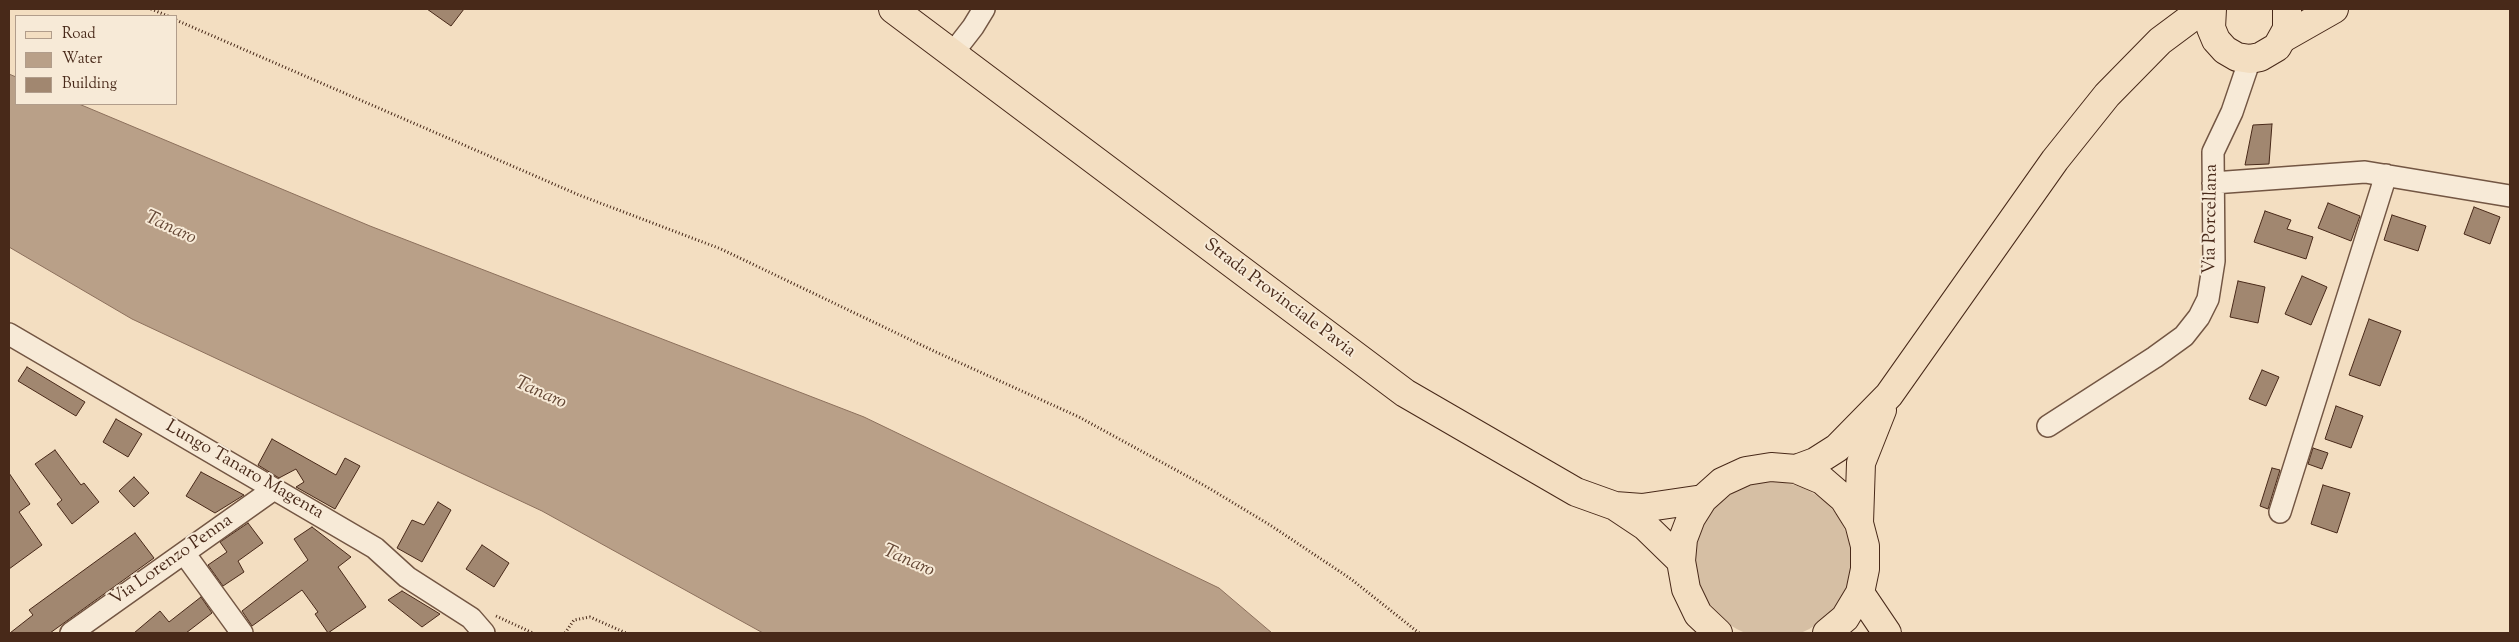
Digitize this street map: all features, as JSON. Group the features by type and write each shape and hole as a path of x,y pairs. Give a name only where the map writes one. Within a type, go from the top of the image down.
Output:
{"main road":[{"name":"Strada Provinciale Pavia","path":"893,9 1405,392 1576,492 1615,506 1645,526 1681,561"},
{"path":"1796,469 1815,462 1837,448 1889,396 2055,160 2107,94 2160,40 2204,9"},
{"path":"2212,9 2211,28 2216,40 2225,50 2236,57 2250,59 2269,53 2283,38 2334,9"},
{"path":"2283,38 2288,18 2287,9"},
{"path":"2136,65 2163,49 2184,41 2207,37 2216,40"},
{"path":"1827,633 1845,618 1860,593 1865,570 1865,546 1859,522 1861,463 1889,396"},
{"path":"1718,633 1698,614 1686,589 1681,561 1683,539 1691,518 1703,500 1722,482 1746,471 1771,467 1796,469 1822,480 1844,499 1859,522"},
{"path":"1615,506 1642,508 1703,500"},
{"path":"1860,593 1887,633"}],"street":[{"path":"952,54 984,9"},
{"name":"Via Porcellana","path":"2048,426 2184,336 2199,317 2208,299 2214,261 2213,152 2232,112 2250,59"},
{"path":"2213,183 2365,172 2510,196"},
{"path":"2280,512 2386,175"},
{"name":"Lungo Tanaro Magenta","path":"9,334 375,548 407,577 478,626"},
{"name":"Via Lorenzo Penna","path":"70,633 274,489"},
{"path":"184,553 242,633"}],"path":[{"path":"151,9 166,15"},
{"path":"178,21 579,195 720,249 936,352 1079,417 1270,524 1351,579 1419,633"},
{"path":"478,626 487,614 517,624 533,633"},
{"path":"565,633 574,620 590,617 626,633"}],"shaded area":[{"path":"1765,482 1781,482 1796,485 1810,491 1833,510 1842,523 1848,537 1851,560 1850,575 1842,597 1823,620 1810,629 1796,635 1781,638 1765,638 1750,635 1736,629 1713,610 1704,597 1698,583 1695,568 1695,552 1698,537 1704,523 1723,500 1736,491 1750,485"}],"water":[{"name":"Tanaro","path":"9,74 15,77 15,105 81,105 370,226 864,417 1219,588 1272,633 763,633 542,511 132,319 9,247"}],"building":[{"path":"427,9 464,9 451,26"},
{"path":"2272,124 2269,164 2245,165 2253,125"},
{"path":"2328,203 2360,216 2351,241 2318,228"},
{"path":"2474,207 2500,217 2490,244 2464,234"},
{"path":"2265,211 2291,220 2287,229 2313,237 2306,259 2254,242"},
{"path":"2392,215 2426,226 2418,251 2384,240"},
{"path":"2302,276 2327,287 2311,325 2285,314"},
{"path":"2238,281 2265,287 2258,323 2230,317"},
{"path":"2369,319 2401,331 2380,386 2349,375"},
{"path":"27,367 85,402 76,416 18,381"},
{"path":"2262,370 2279,377 2266,406 2249,399"},
{"path":"2336,406 2363,416 2351,448 2325,439"},
{"path":"116,419 142,434 128,457 103,442"},
{"path":"272,439 336,475 345,458 360,466 335,509 296,487 304,482 296,469 279,478 258,465"},
{"path":"2313,448 2328,453 2322,469 2308,464"},
{"path":"55,450 81,485 84,483 99,502 72,524 57,504 62,500 35,464"},
{"path":"2272,468 2280,470 2268,509 2260,506"},
{"path":"201,472 244,495 215,513 186,496"},
{"path":"9,473 30,504 19,512 42,545 9,569"},
{"path":"134,477 149,493 134,507 119,491"},
{"path":"2323,485 2350,493 2337,533 2311,524"},
{"path":"438,502 451,510 422,562 397,548 412,520 424,525"},
{"path":"248,523 263,543 238,561 244,572 223,586 208,565 227,552 220,542"},
{"path":"312,527 351,557 338,567 366,607 328,633 315,614 318,612 302,590 252,626 242,611 308,560 294,539"},
{"path":"135,533 154,558 50,633 10,633 33,615 29,610"},
{"path":"482,545 509,563 494,587 466,569"},
{"path":"402,591 440,614 422,627 388,600"},
{"path":"201,597 212,613 186,633 134,633 160,611 169,622"}]}
